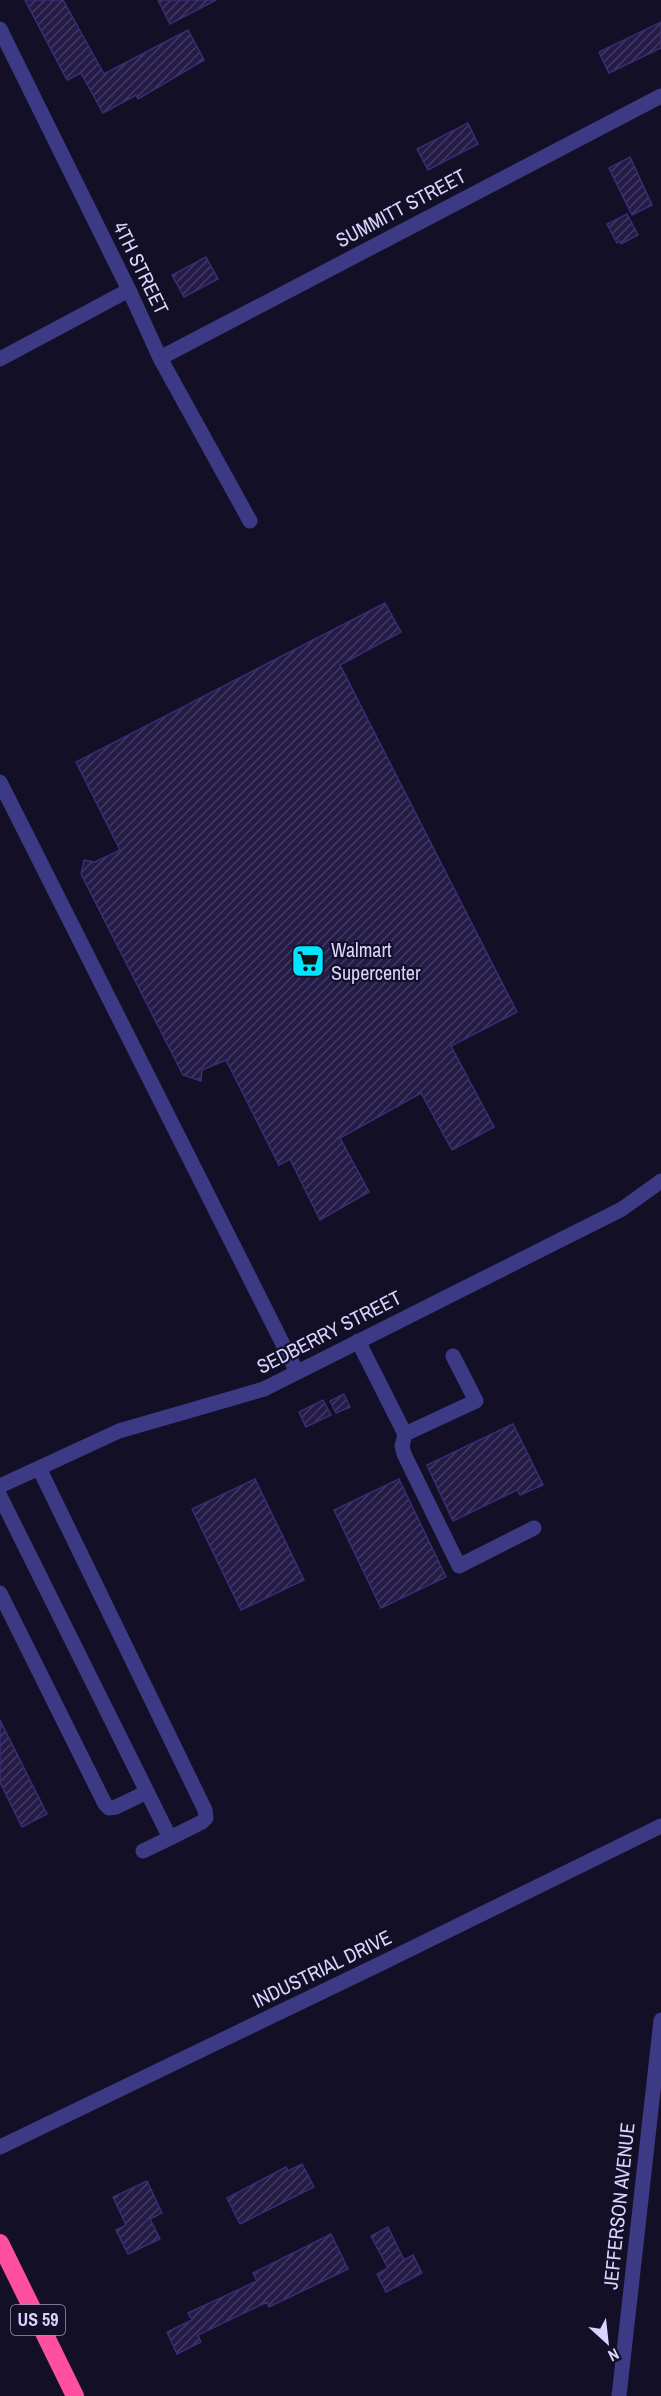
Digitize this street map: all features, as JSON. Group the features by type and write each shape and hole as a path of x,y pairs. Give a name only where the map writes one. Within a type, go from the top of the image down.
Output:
{"highway":[{"name":"US 59","path":"0,2243 75,2396"}],"street":[{"name":"4TH STREET","path":"0,29 129,290 160,358 250,521"},
{"name":"SUMMITT STREET","path":"160,358 661,96"},
{"path":"0,359 129,290"},
{"path":"0,782 297,1372"},
{"name":"SEDBERRY STREET","path":"0,1486 118,1431 247,1395 297,1372 622,1209 661,1181"},
{"path":"358,1341 405,1434 402,1446 404,1454 459,1566 534,1528"},
{"path":"405,1434 476,1401 453,1356"},
{"path":"39,1468 205,1810 206,1818 201,1822 143,1851"},
{"path":"0,1496 170,1838"},
{"path":"0,1593 105,1804 109,1808 116,1808 147,1792"},
{"name":"INDUSTRIAL DRIVE","path":"0,2147 661,1826"},
{"name":"JEFFERSON AVENUE","path":"619,2396 661,2020"}],"building":[{"path":"25,0 63,0 104,74 188,30 204,60 138,99 136,95 103,113 81,73 67,80"},
{"path":"158,0 216,0 170,24"},
{"path":"661,22 661,48 609,73 599,52"},
{"path":"468,123 478,144 428,170 417,149"},
{"path":"630,157 652,205 632,215 609,168"},
{"path":"627,214 638,235 621,244 620,241 617,243 607,224"},
{"path":"206,257 218,279 184,297 172,275"},
{"name":"Walmart Supercenter","path":"385,603 401,632 340,665 517,1012 451,1046 494,1127 452,1150 421,1093 340,1138 369,1192 320,1220 290,1159 279,1165 226,1060 202,1070 201,1081 183,1075 81,874 84,860 95,862 120,850 76,762"},
{"path":"344,1394 350,1407 336,1413 330,1401"},
{"path":"323,1400 331,1415 306,1427 299,1412"},
{"path":"513,1424 543,1485 520,1495 517,1490 453,1521 427,1465"},
{"path":"255,1479 304,1580 241,1610 192,1509"},
{"path":"399,1479 446,1577 381,1608 334,1510"},
{"path":"0,1720 47,1814 22,1827 0,1782"},
{"path":"302,2164 314,2187 240,2224 227,2198 286,2167 288,2171"},
{"path":"147,2181 162,2213 150,2219 160,2239 128,2254 116,2230 126,2225 113,2197"},
{"path":"388,2227 404,2260 413,2255 422,2273 386,2292 377,2274 388,2268 371,2236"},
{"path":"331,2234 348,2269 269,2307 267,2302 198,2335 201,2342 177,2354 167,2332 192,2320 188,2313 257,2281 253,2273"}],"place":[{"name":"Walmart Supercenter","path":"308,961"}]}
